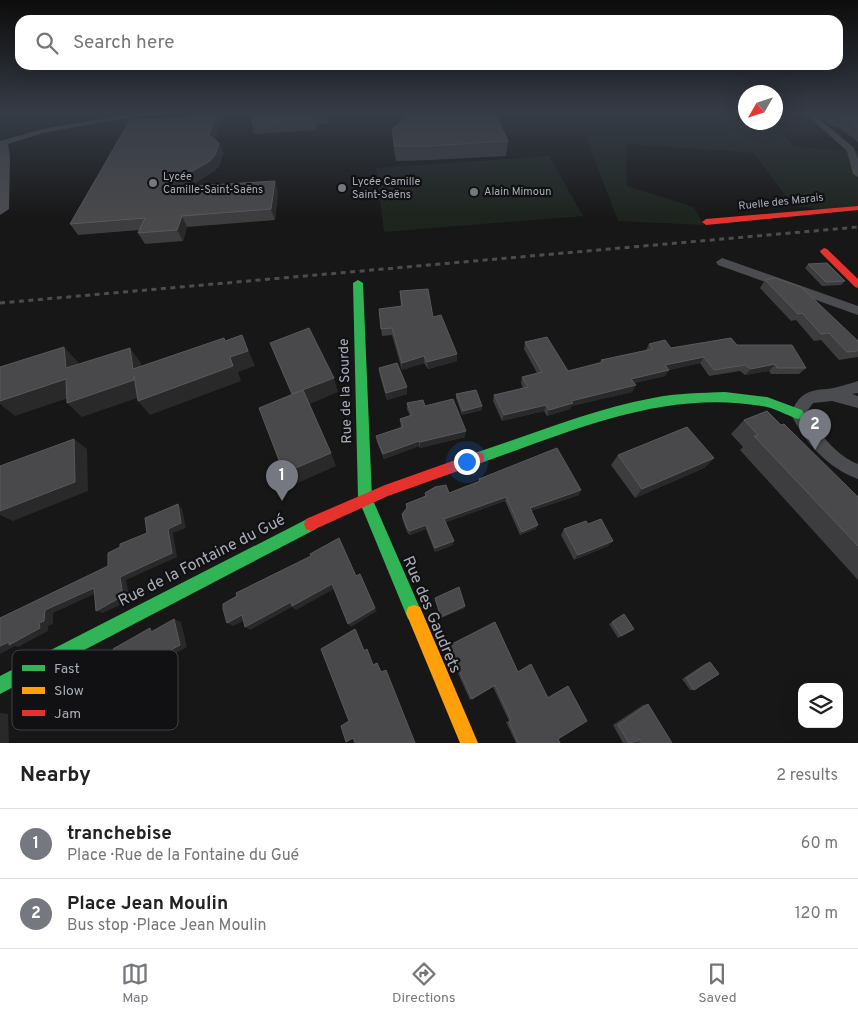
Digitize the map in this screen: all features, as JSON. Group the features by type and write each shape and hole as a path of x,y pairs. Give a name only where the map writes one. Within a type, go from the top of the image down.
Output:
{"street":[{"path":"0,212 4,209 6,156 3,149"},
{"path":"849,149 858,174"},
{"name":"Ruelle des Marais","path":"706,222 858,208"},
{"path":"824,251 858,285"},
{"path":"722,262 858,311"},
{"name":"Rue de la Sourde","path":"358,283 365,498"},
{"path":"858,387 807,398 800,405 798,414 824,448 858,483"},
{"path":"831,393 858,402"},
{"name":"Rue de la Fontaine du Gué","path":"66,650 214,571 365,498 575,424 640,406 708,397 750,397 779,404 798,414"},
{"path":"841,464 858,472"},
{"name":"Rue des Gaudrets","path":"365,498 468,743"},
{"name":"Rue de la Fontaine du Gué","path":"0,685 12,679"}],"shaded area":[{"path":"590,149 626,149 627,186 694,207 704,225 618,221"},
{"path":"692,149 821,149 858,151 858,212 793,206 754,153"},
{"name":"Alain Mimoun","path":"549,156 583,216 384,232 376,168"}],"building":[{"name":"Lycée Camille-Saint-Saëns","path":"113,149 217,149 210,161 163,188 275,181 271,209 182,216 177,230 138,233 145,218 70,224"},
{"path":"827,263 845,281 826,282 808,264"},
{"path":"775,278 801,287 858,341 858,351 847,352 829,333 821,334 802,313 798,314 765,280"},
{"path":"428,289 433,317 441,315 457,354 427,362 424,356 402,363 392,328 381,329 379,309 402,306 400,291"},
{"path":"309,328 334,378 292,394 270,343"},
{"path":"242,335 248,351 230,357 233,366 138,401 134,376 134,380 67,403 66,379 0,401 0,367 64,347 66,368 130,348 133,369 224,338 225,341"},
{"path":"547,337 568,371 603,362 601,360 653,349 649,344 665,340 671,348 731,338 737,345 792,345 806,368 777,368 775,364 751,369 745,365 714,370 704,357 665,365 669,370 631,379 636,385 571,401 573,403 549,410 546,405 504,415 494,395 528,387 522,377 542,372 525,342"},
{"path":"397,363 407,387 386,393 379,368"},
{"path":"303,390 331,453 284,473 259,408"},
{"path":"476,390 482,406 463,411 456,394"},
{"path":"453,399 466,431 419,441 383,454 376,436 403,427 400,419 412,415 407,403 423,400 425,406"},
{"path":"767,411 781,425 784,424 858,497 858,546 754,436 758,435 744,420"},
{"path":"687,427 714,458 642,489 618,455"},
{"path":"74,439 75,482 0,511 0,466"},
{"path":"557,448 581,490 530,508 538,525 522,532 506,497 444,519 454,541 435,548 426,525 410,531 407,528 402,514 407,508 406,504 426,496 425,493 435,487 446,485 449,493"},
{"path":"178,504 181,523 168,529 172,553 120,577 123,596 96,611 94,588 45,610 44,621 39,623 40,628 9,645 9,642 0,646 0,618 108,566 108,553 120,547 120,544 147,533 145,518"},
{"path":"601,519 613,541 578,555 564,529 586,521 588,524"},
{"path":"339,538 356,576 360,574 375,608 348,624 332,584 292,606 291,602 245,627 242,615 227,623 223,604 237,596 236,593 311,556 310,554"},
{"path":"459,587 465,606 441,617 435,598"},
{"path":"624,614 634,629 621,636 612,622"},
{"path":"174,619 180,645 171,650 113,650 150,628 151,632"},
{"path":"495,622 518,672 531,664 548,698 568,686 587,721 558,739 560,743 518,743 509,722 511,720 495,685 472,699 448,646"},
{"path":"355,629 364,651 367,649 373,665 377,663 381,672 386,670 415,743 355,743 353,738 346,742 341,726 349,721 321,649"},
{"path":"710,662 719,674 694,690 686,678"},
{"path":"648,704 672,743 642,743 639,739 629,743 618,725"}],"railway":[{"path":"0,303 858,227"}],"traffic: fast":[{"path":"358,283 365,498 414,613"},
{"path":"478,458 617,411 689,398 725,397 762,401 798,414"},
{"path":"68,650 311,524"},
{"path":"0,685 12,679"}],"traffic: slow":[{"path":"414,613 469,743"}],"traffic: jam":[{"path":"706,222 858,208"},
{"path":"824,251 858,285"},
{"path":"311,524 385,491 478,458"}],"place":[{"name":"Lycée Camille-Saint-Saëns","path":"153,183"},
{"name":"Lycée Camille Saint-Saëns","path":"342,188"},
{"name":"Alain Mimoun","path":"474,192"},
{"name":"Place Jean Moulin","path":"815,450"},
{"name":"tranchebise","path":"282,501"}]}
